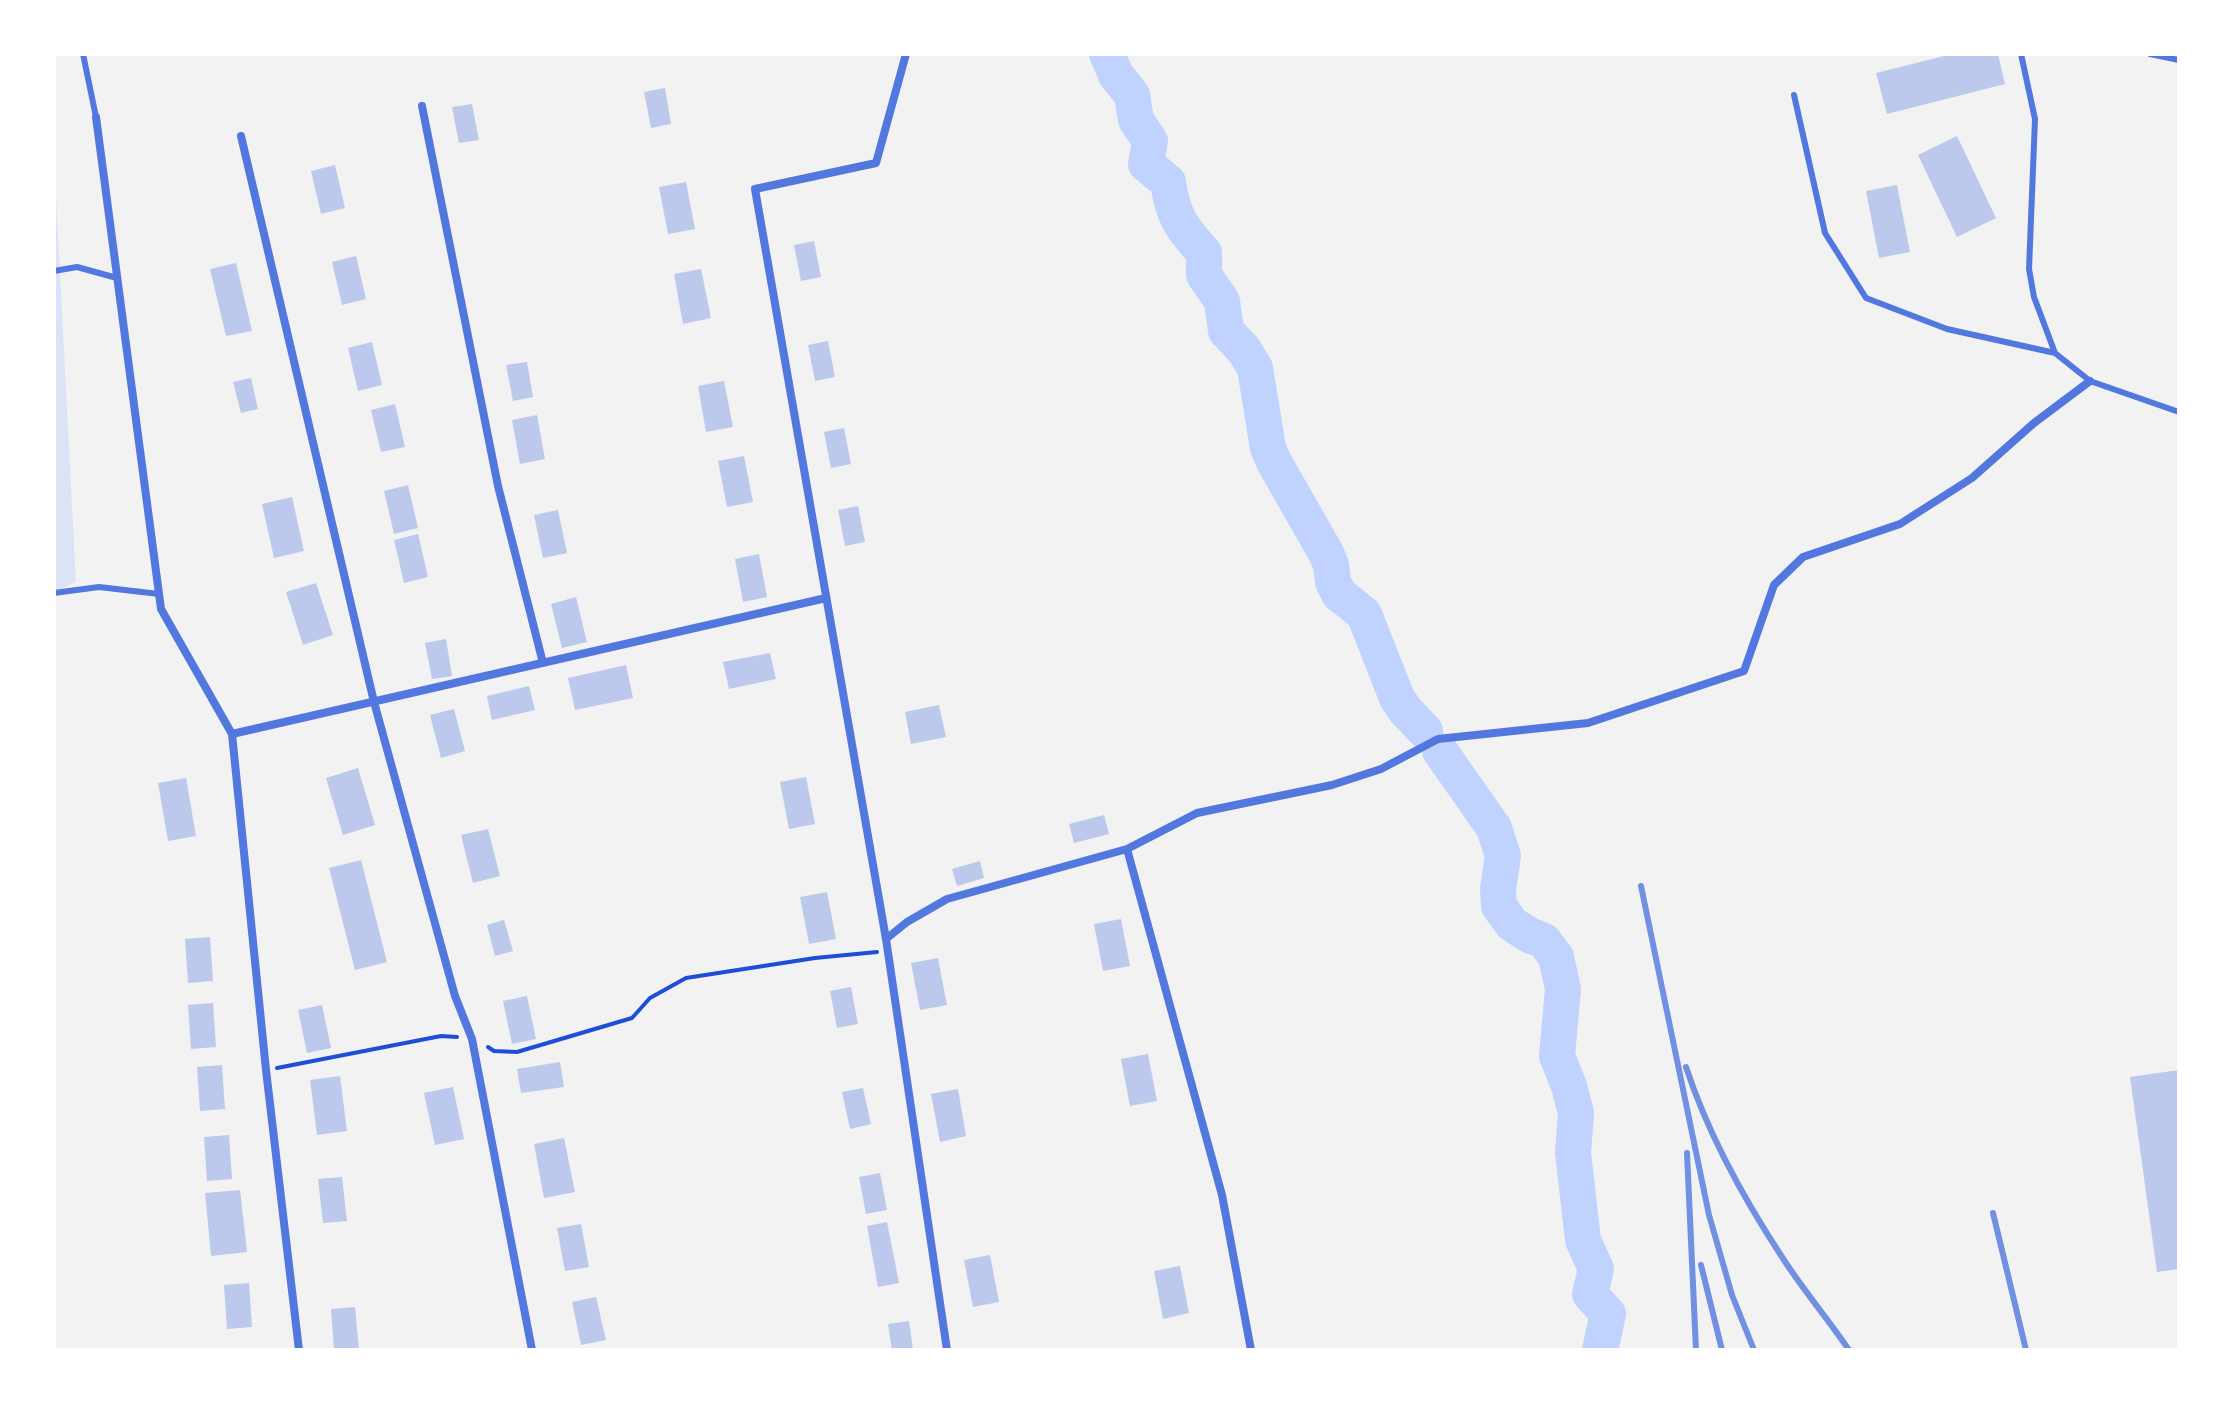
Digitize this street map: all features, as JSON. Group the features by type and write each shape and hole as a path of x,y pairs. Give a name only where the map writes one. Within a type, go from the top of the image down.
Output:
{"street":[{"path":"906,54 876,163 755,189 888,951 947,1350"},
{"path":"422,106 498,486 543,663"},
{"path":"96,117 161,609 232,734 266,1070 299,1350"},
{"path":"241,136 374,702 455,996 472,1039 532,1350"},
{"path":"886,939 907,922 947,899 1127,849 1197,813 1332,785 1381,769 1438,739 1588,723 1744,671 1774,585 1803,557 1900,524 1972,478 2034,423 2090,381"},
{"path":"232,734 826,598"},
{"path":"1127,849 1222,1195 1251,1350"}],"lane":[{"path":"83,54 96,117"},
{"path":"2021,54 2035,119 2029,269 2034,297 2055,353"},
{"path":"2150,54 2179,60"},
{"path":"1794,95 1825,233 1866,298 1947,329 2055,353 2090,381 2179,412"},
{"path":"54,271 77,267 117,278"},
{"path":"54,593 99,587 159,594"}],"path":[{"path":"266,1070 441,1036 472,1039 494,1051 517,1052 632,1018 650,998 686,978 815,958 888,951"}],"shaded area":[{"path":"54,158 76,582 54,592"}],"building":[{"path":"1952,54 1998,54 2005,84 1887,114 1876,73"},
{"path":"665,88 671,124 651,128 644,92"},
{"path":"472,104 479,140 459,143 452,107"},
{"path":"1957,136 1996,218 1957,237 1918,155"},
{"path":"335,165 345,208 321,214 311,171"},
{"path":"686,182 695,229 668,234 659,187"},
{"path":"1897,185 1910,252 1879,258 1866,191"},
{"path":"814,241 821,277 801,281 794,245"},
{"path":"356,256 366,299 342,305 332,262"},
{"path":"236,263 252,331 226,336 210,269"},
{"path":"701,269 711,318 683,324 674,274"},
{"path":"828,341 835,377 815,381 808,345"},
{"path":"372,342 382,385 358,391 348,348"},
{"path":"527,362 533,397 513,401 506,365"},
{"path":"251,378 258,409 241,413 233,382"},
{"path":"724,381 733,427 706,432 698,386"},
{"path":"395,404 405,447 381,452 371,410"},
{"path":"537,415 545,459 520,464 512,420"},
{"path":"844,428 851,464 831,468 824,432"},
{"path":"744,456 753,502 727,507 718,461"},
{"path":"408,485 418,528 394,534 384,491"},
{"path":"292,497 304,551 274,558 262,504"},
{"path":"858,506 865,542 845,546 838,510"},
{"path":"558,510 567,553 543,558 534,515"},
{"path":"418,534 428,577 404,583 394,540"},
{"path":"759,554 767,597 743,602 735,559"},
{"path":"316,583 333,635 303,645 286,592"},
{"path":"576,597 587,642 562,648 551,604"},
{"path":"446,639 452,676 432,679 425,643"},
{"path":"770,653 776,679 729,689 723,662"},
{"path":"626,665 633,698 575,710 568,678"},
{"path":"529,686 535,710 492,720 487,696"},
{"path":"939,705 946,737 911,744 905,712"},
{"path":"454,709 465,751 441,758 430,715"},
{"path":"358,768 375,825 343,835 326,778"},
{"path":"806,777 815,824 789,829 780,782"},
{"path":"186,778 196,836 168,841 158,783"},
{"path":"1104,815 1109,834 1074,843 1069,824"},
{"path":"488,829 500,876 473,883 461,835"},
{"path":"361,860 387,962 355,970 329,868"},
{"path":"980,861 984,878 957,886 952,869"},
{"path":"827,892 836,939 809,944 800,897"},
{"path":"1121,919 1130,966 1103,971 1094,924"},
{"path":"504,920 513,951 495,956 487,925"},
{"path":"210,937 213,981 188,983 185,939"},
{"path":"938,958 947,1005 920,1010 911,963"},
{"path":"851,987 858,1024 837,1028 830,991"},
{"path":"527,996 536,1039 512,1044 503,1001"},
{"path":"213,1003 216,1047 191,1049 188,1005"},
{"path":"322,1005 331,1048 307,1053 298,1010"},
{"path":"1148,1054 1157,1101 1130,1106 1121,1059"},
{"path":"560,1062 564,1087 521,1093 517,1069"},
{"path":"222,1065 225,1109 200,1111 197,1067"},
{"path":"2179,1070 2179,1269 2157,1272 2130,1077"},
{"path":"340,1076 347,1131 317,1135 310,1080"},
{"path":"453,1087 464,1139 435,1145 424,1093"},
{"path":"863,1088 871,1124 850,1129 842,1092"},
{"path":"958,1089 966,1136 940,1142 931,1094"},
{"path":"229,1135 232,1179 207,1181 204,1137"},
{"path":"564,1138 575,1192 544,1198 534,1144"},
{"path":"880,1173 887,1210 866,1214 859,1177"},
{"path":"342,1177 347,1221 323,1223 318,1179"},
{"path":"240,1190 247,1252 211,1256 205,1193"},
{"path":"887,1222 899,1283 878,1287 867,1226"},
{"path":"581,1224 589,1267 565,1271 557,1228"},
{"path":"990,1255 999,1302 973,1307 964,1260"},
{"path":"1180,1266 1189,1313 1163,1319 1154,1271"},
{"path":"249,1283 252,1327 227,1329 224,1285"},
{"path":"596,1297 606,1340 581,1345 572,1302"},
{"path":"355,1307 359,1350 334,1350 331,1309"},
{"path":"909,1321 913,1350 892,1350 888,1324"}],"waterway":[{"path":"1107,54 1116,75 1132,95 1136,120 1150,141 1146,164 1168,182 1179,221 1204,253 1204,275 1222,301 1226,331 1244,350 1255,368 1268,448 1274,462 1326,553 1339,594 1364,614 1397,698 1425,731"},
{"path":"1440,751 1494,828 1503,856 1499,906 1512,924 1544,941 1556,957 1563,989 1557,1056 1576,1113 1573,1153 1583,1240 1596,1269 1590,1294 1608,1314 1600,1350"}],"railway":[{"path":"1641,886 1709,1215 1732,1295 1754,1350"},
{"path":"1686,1067 1716,1142 1769,1238 1849,1350"},
{"path":"1687,1153 1696,1350"},
{"path":"1993,1213 2026,1350"},
{"path":"1701,1265 1722,1350"}]}
